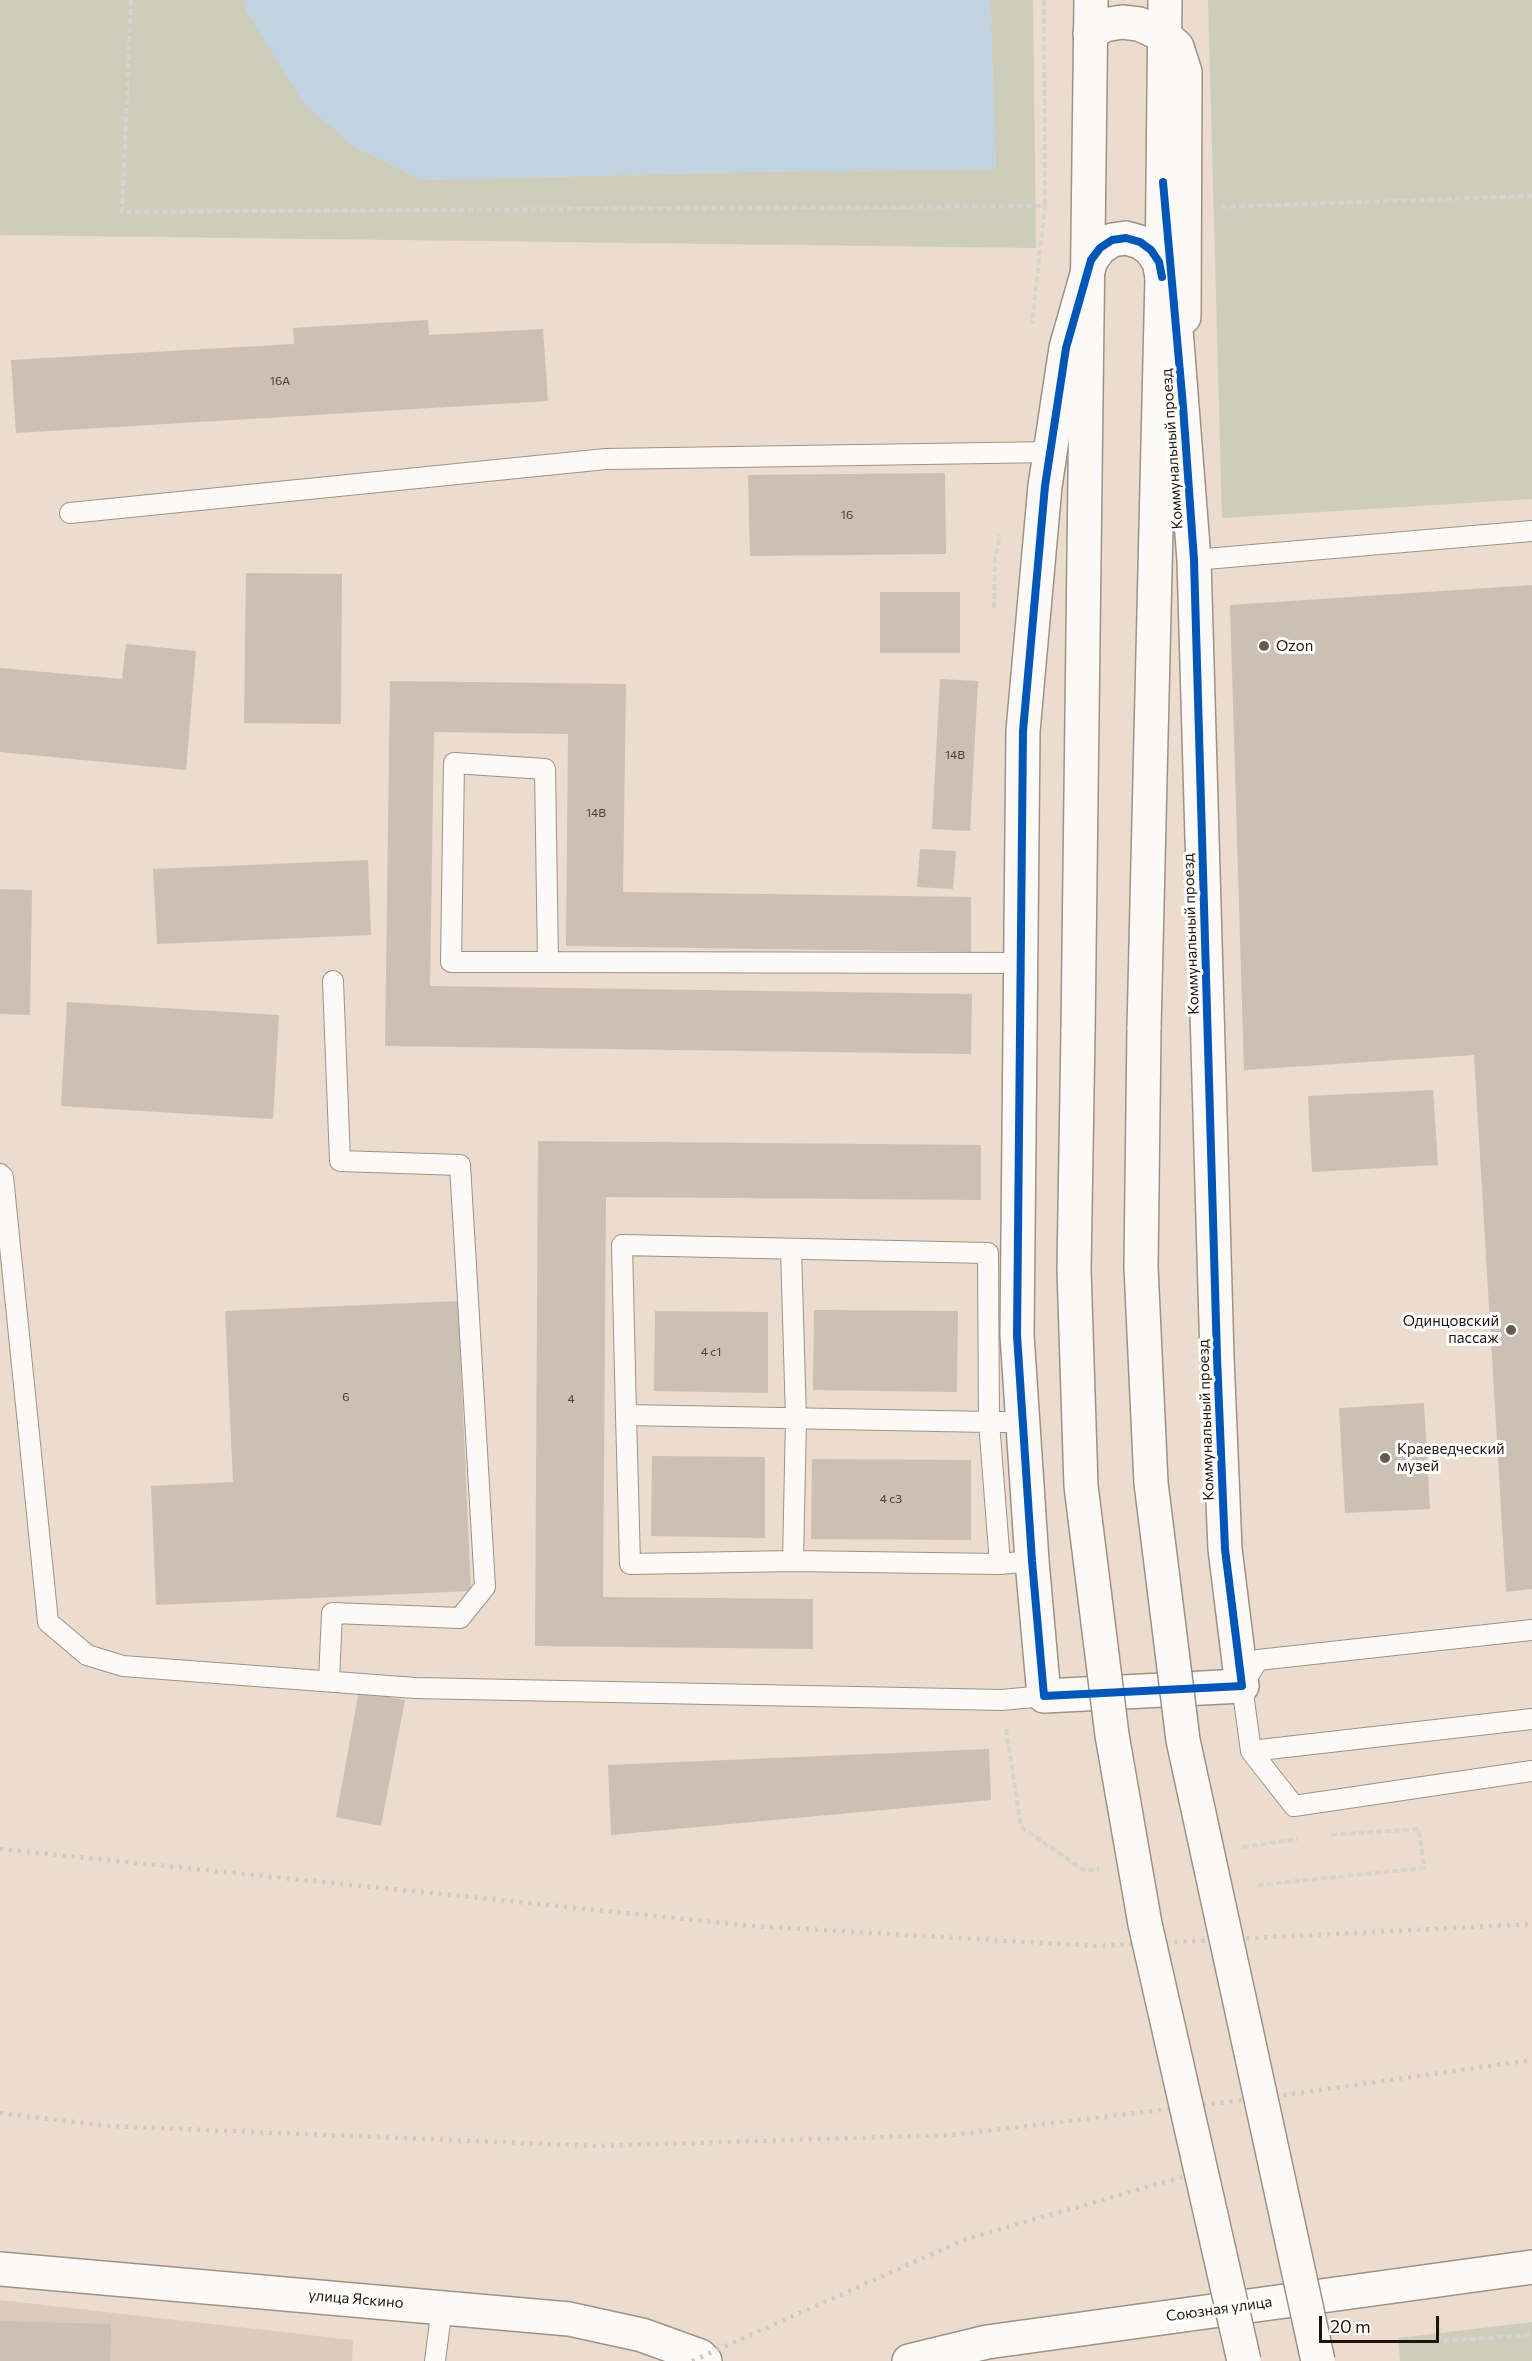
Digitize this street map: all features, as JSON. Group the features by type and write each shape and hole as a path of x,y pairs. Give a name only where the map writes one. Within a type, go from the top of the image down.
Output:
{"street":[{"path":"1091,0 1074,1269 1081,1486 1110,1723 1145,1924 1244,2361"},
{"name":"Коммунальный проезд","path":"1165,0 1163,182 1194,560 1217,1369 1226,1549 1242,1686"},
{"path":"1090,34 1104,25 1122,22 1139,24 1165,36 1177,47 1185,72 1183,406"},
{"path":"1163,182 1144,1029 1141,1268 1151,1483 1183,1740 1318,2361"},
{"path":"1162,276 1159,262 1151,250 1140,242 1126,238 1112,240 1100,248 1091,260 1066,348 1052,452 1045,486 1023,731 1020,963 1003,1253 1017,1335 1023,1422 1016,1562 1044,1696 1242,1686"},
{"name":"Союзная улица","path":"909,2361 987,2342 1532,2267"},
{"name":"улица Яскино","path":"0,2269 569,2319 642,2335 700,2356 705,2361"}],"lane":[{"path":"70,513 606,459 1052,452"},
{"path":"1194,560 1532,531"},
{"path":"548,962 545,769 454,763 451,962 1020,963"},
{"path":"329,1682 332,1613 460,1618 485,1587 460,1165 340,1161 333,981"},
{"path":"0,1174 3,1177 48,1622 87,1655 123,1666 415,1688 1002,1700 1044,1696"},
{"path":"622,1245 1003,1253 989,1422 1016,1562 793,1561 630,1564 622,1245"},
{"path":"791,1250 795,1419 793,1561"},
{"path":"626,1415 1023,1422"},
{"path":"1532,1630 1258,1660 1242,1686 1251,1751 1294,1806 1532,1771"},
{"path":"1251,1751 1532,1719"},
{"path":"435,2361 442,2307"}],"path":[{"path":"131,0 122,212 1045,206"},
{"path":"1030,335 1045,206 1044,0"},
{"path":"1218,207 1532,196"},
{"path":"1258,1885 1424,1868 1419,1829 1324,1835"},
{"path":"1440,2341 1532,2336"}],"shaded area":[{"path":"0,2300 353,2340 352,2361 0,2361"}],"green space":[{"path":"0,0 244,0 247,12 353,146 422,180 739,172 996,169 990,0 1033,0 1036,248 0,235"},
{"path":"1208,0 1532,0 1532,499 1222,518"},
{"path":"1532,2322 1532,2361 1400,2361 1398,2338"}],"water":[{"path":"244,0 990,0 996,169 739,172 422,180 353,146 304,104 247,12"}],"building":[{"path":"428,320 429,335 543,329 548,401 16,433 11,360 294,344 293,328"},
{"path":"945,473 946,554 750,556 748,475"},
{"path":"246,573 342,574 341,724 244,723"},
{"name":"Одинцовский пассаж","path":"1532,585 1532,1589 1506,1592 1474,1055 1244,1070 1230,605"},
{"path":"880,592 960,592 960,653 880,653"},
{"path":"126,644 196,651 186,770 0,752 0,668 122,679"},
{"path":"940,679 978,681 970,831 932,829"},
{"path":"390,681 626,684 623,892 971,897 971,952 566,946 568,734 434,732 430,986 972,994 971,1054 385,1046"},
{"path":"920,849 956,851 953,889 917,887"},
{"path":"368,860 371,935 157,944 153,869"},
{"path":"0,889 32,890 30,1015 0,1014"},
{"path":"67,1002 279,1015 273,1119 61,1106"},
{"path":"1433,1090 1438,1165 1312,1172 1308,1096"},
{"path":"538,1141 981,1145 981,1200 606,1197 603,1597 813,1599 813,1649 535,1646"},
{"path":"458,1301 471,1591 156,1605 151,1486 233,1482 225,1311"},
{"path":"814,1310 958,1311 957,1392 813,1390"},
{"path":"655,1311 768,1312 768,1393 654,1391"},
{"name":"Краеведческий музей","path":"1424,1403 1430,1509 1345,1513 1339,1408"},
{"path":"652,1456 765,1457 765,1538 651,1536"},
{"path":"812,1459 971,1460 971,1540 811,1539"},
{"path":"359,1691 405,1700 381,1826 336,1817"},
{"path":"989,1749 991,1800 611,1835 608,1765"},
{"path":"0,2321 111,2324 110,2361 0,2361"}],"railway":[{"path":"0,1849 753,1926 1095,1946 1532,1924"},
{"path":"0,2113 107,2126 596,2146 952,2135 1277,2096 1532,2060"},
{"path":"692,2361 966,2239 1193,2174"}],"cycle path":[{"path":"1162,277 1159,262 1151,250 1140,242 1126,238 1112,240 1100,248 1091,260 1066,348 1045,486 1023,731 1017,1335 1032,1561 1044,1696 1242,1686 1225,1549 1217,1357 1194,560 1163,182"}],"place":[{"name":"Ozon","path":"1264,646"},
{"name":"Одинцовский пассаж","path":"1511,1330"},
{"name":"Краеведческий музей","path":"1385,1458"}]}
